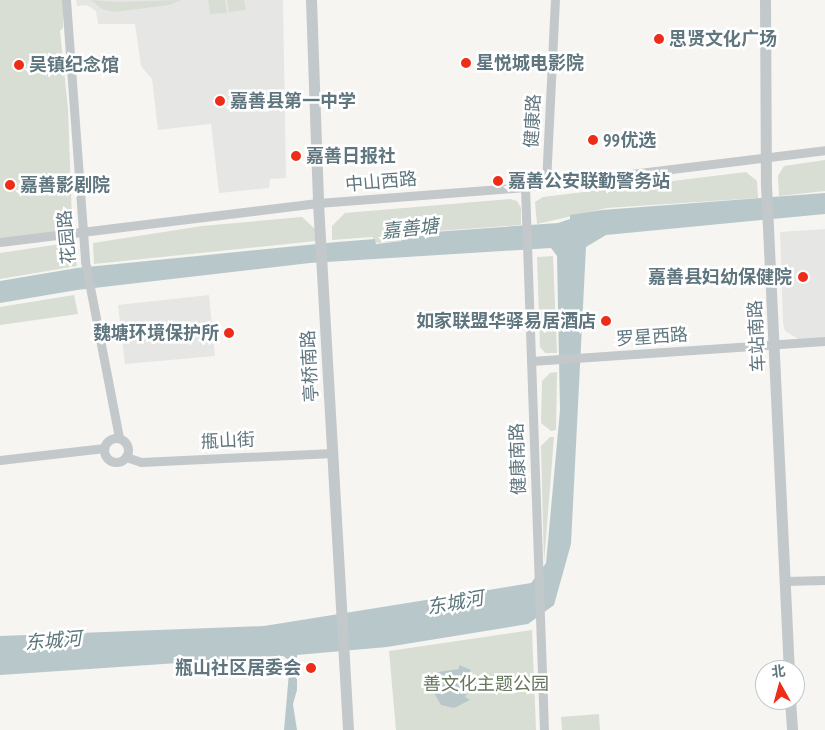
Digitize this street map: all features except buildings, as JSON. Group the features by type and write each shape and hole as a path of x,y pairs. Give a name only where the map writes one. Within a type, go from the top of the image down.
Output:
{"street":[{"name":"花园路","path":"66,0 85,261 119,438"},
{"name":"亭桥南路","path":"311,0 318,203 348,730"},
{"name":"健康路","path":"546,184 555,0"},
{"name":"车站南路","path":"765,0 766,185 789,660"},
{"name":"中山西路","path":"0,242 318,203 546,184 765,155 825,150"},
{"name":"健康南路","path":"525,186 529,263 539,632 544,730"},
{"name":"罗星西路","path":"531,361 825,341"},
{"path":"0,460 104,448 111,439 119,438 128,446 126,457 112,461 106,456 104,448"},
{"name":"甁山街","path":"126,457 141,462 333,453"},
{"path":"785,581 825,580"},
{"path":"791,710 792,730"}],"shaded area":[{"name":"嘉善县第一中学","path":"76,0 283,0 286,178 270,179 269,188 219,193 211,124 158,130 152,79 141,66 135,24 98,24 96,11 87,5 77,6"},
{"name":"嘉善县妇幼保健院","path":"825,229 825,338 800,340 785,331 783,323 780,232"},
{"path":"209,295 215,356 125,364 118,305"}],"green space":[{"path":"0,0 63,0 63,28 60,31 68,109 72,218 56,233 0,239"},
{"path":"91,0 116,2 181,0 169,5 114,12 102,9"},
{"path":"208,0 225,0 227,13 210,14"},
{"path":"227,0 244,0 246,10 229,12"},
{"path":"825,160 825,191 779,196 778,176 784,166"},
{"path":"746,172 757,181 758,198 607,208 537,224 535,202 543,197"},
{"path":"510,199 517,201 521,208 521,225 411,233 400,241 377,243 372,237 332,240 332,226 345,213"},
{"path":"302,217 315,229 316,241 94,264 93,243 202,226"},
{"path":"74,242 77,266 0,279 0,253"},
{"path":"553,256 557,353 545,353 540,347 537,257"},
{"path":"74,295 78,314 0,325 0,307"},
{"path":"557,372 556,430 551,431 541,423 542,381 550,373"},
{"path":"550,437 554,437 544,563 541,446"},
{"name":"善文化主题公园","path":"532,630 536,730 396,730 389,651"},
{"path":"599,714 600,730 562,730 561,717"}],"water":[{"name":"东城河","path":"825,193 825,214 606,235 586,247 571,544 554,605 528,624 387,647 297,655 297,690 293,704 297,730 284,730 290,661 283,656 0,675 0,636 264,626 531,583 546,563 560,410 557,256 551,248 310,263 77,290 0,303 0,281 77,268 337,242 375,239 376,244 401,241 406,234 558,223 570,219 570,215 602,210"},
{"path":"459,665 471,670 465,678 469,683 464,689 468,692 465,697 470,700 454,708 441,705 431,688 441,680 438,672 459,669"}],"place":[{"name":"思贤文化广场","path":"659,39"},
{"name":"星悦城电影院","path":"466,63"},
{"name":"吴镇纪念馆","path":"19,65"},
{"name":"嘉善县第一中学","path":"220,101"},
{"name":"99优选","path":"593,140"},
{"name":"嘉善日报社","path":"296,156"},
{"name":"嘉善公安联勤警务站","path":"498,181"},
{"name":"嘉善影剧院","path":"10,185"},
{"name":"嘉善县妇幼保健院","path":"803,277"},
{"name":"如家联盟华驿易居酒店","path":"606,321"},
{"name":"魏塘环境保护所","path":"229,333"},
{"name":"瓶山社区居委会","path":"311,668"}],"water label":[{"name":"嘉善塘","path":"410,229"}]}
